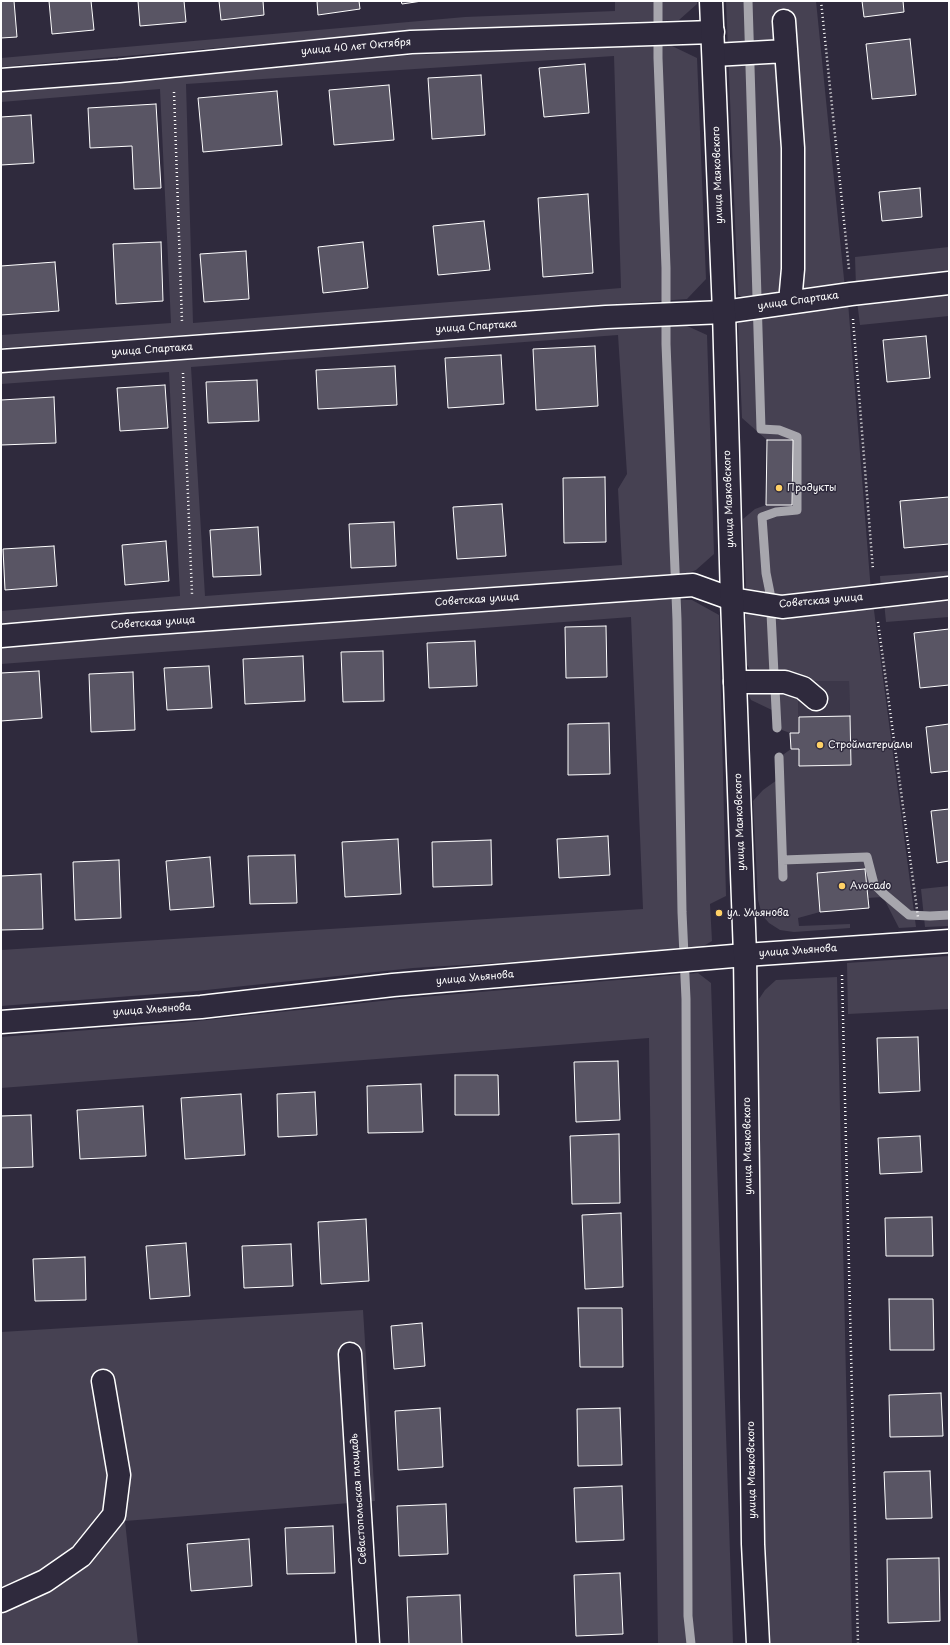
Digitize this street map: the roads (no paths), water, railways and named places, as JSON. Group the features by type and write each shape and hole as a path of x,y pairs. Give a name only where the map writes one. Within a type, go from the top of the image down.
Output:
{"street":[{"name":"улица Маяковского","path":"711,1 724,312 732,599 745,955 753,1544 758,1644"},
{"path":"784,21 793,148 793,269 790,302"},
{"name":"улица 40 лет Октября","path":"1,80 119,71 411,42 713,32"},
{"path":"714,55 786,51"},
{"name":"улица Спартака","path":"1,361 606,317 724,312 852,294 949,283"},
{"name":"Советская улица","path":"1,636 134,624 693,585 732,599 782,607 949,588"},
{"path":"735,682 785,682 803,688 816,699"},
{"name":"улица Ульянова","path":"1,1022 201,1007 393,985 745,955 949,941"},
{"name":"Севастопольская площадь","path":"350,1354 368,1644"},
{"path":"1,1601 44,1581 81,1556 114,1515 119,1475 103,1381"}],"waterway":[{"path":"658,1 658,58 666,268 666,344 677,620 682,912 686,999 688,1616 691,1644"},
{"path":"748,1 761,429 779,430 797,437 797,510 776,512 762,517 766,573 770,593 774,674"},
{"path":"775,689 777,728"},
{"path":"779,757 783,877"},
{"path":"783,860 867,857 874,884 909,915 949,915"}],"place":[{"name":"Продукты","path":"779,488"},
{"name":"Стройматериалы","path":"820,745"},
{"name":"Avocado","path":"842,886"},
{"name":"ул. Ульянова","path":"719,913"}]}
